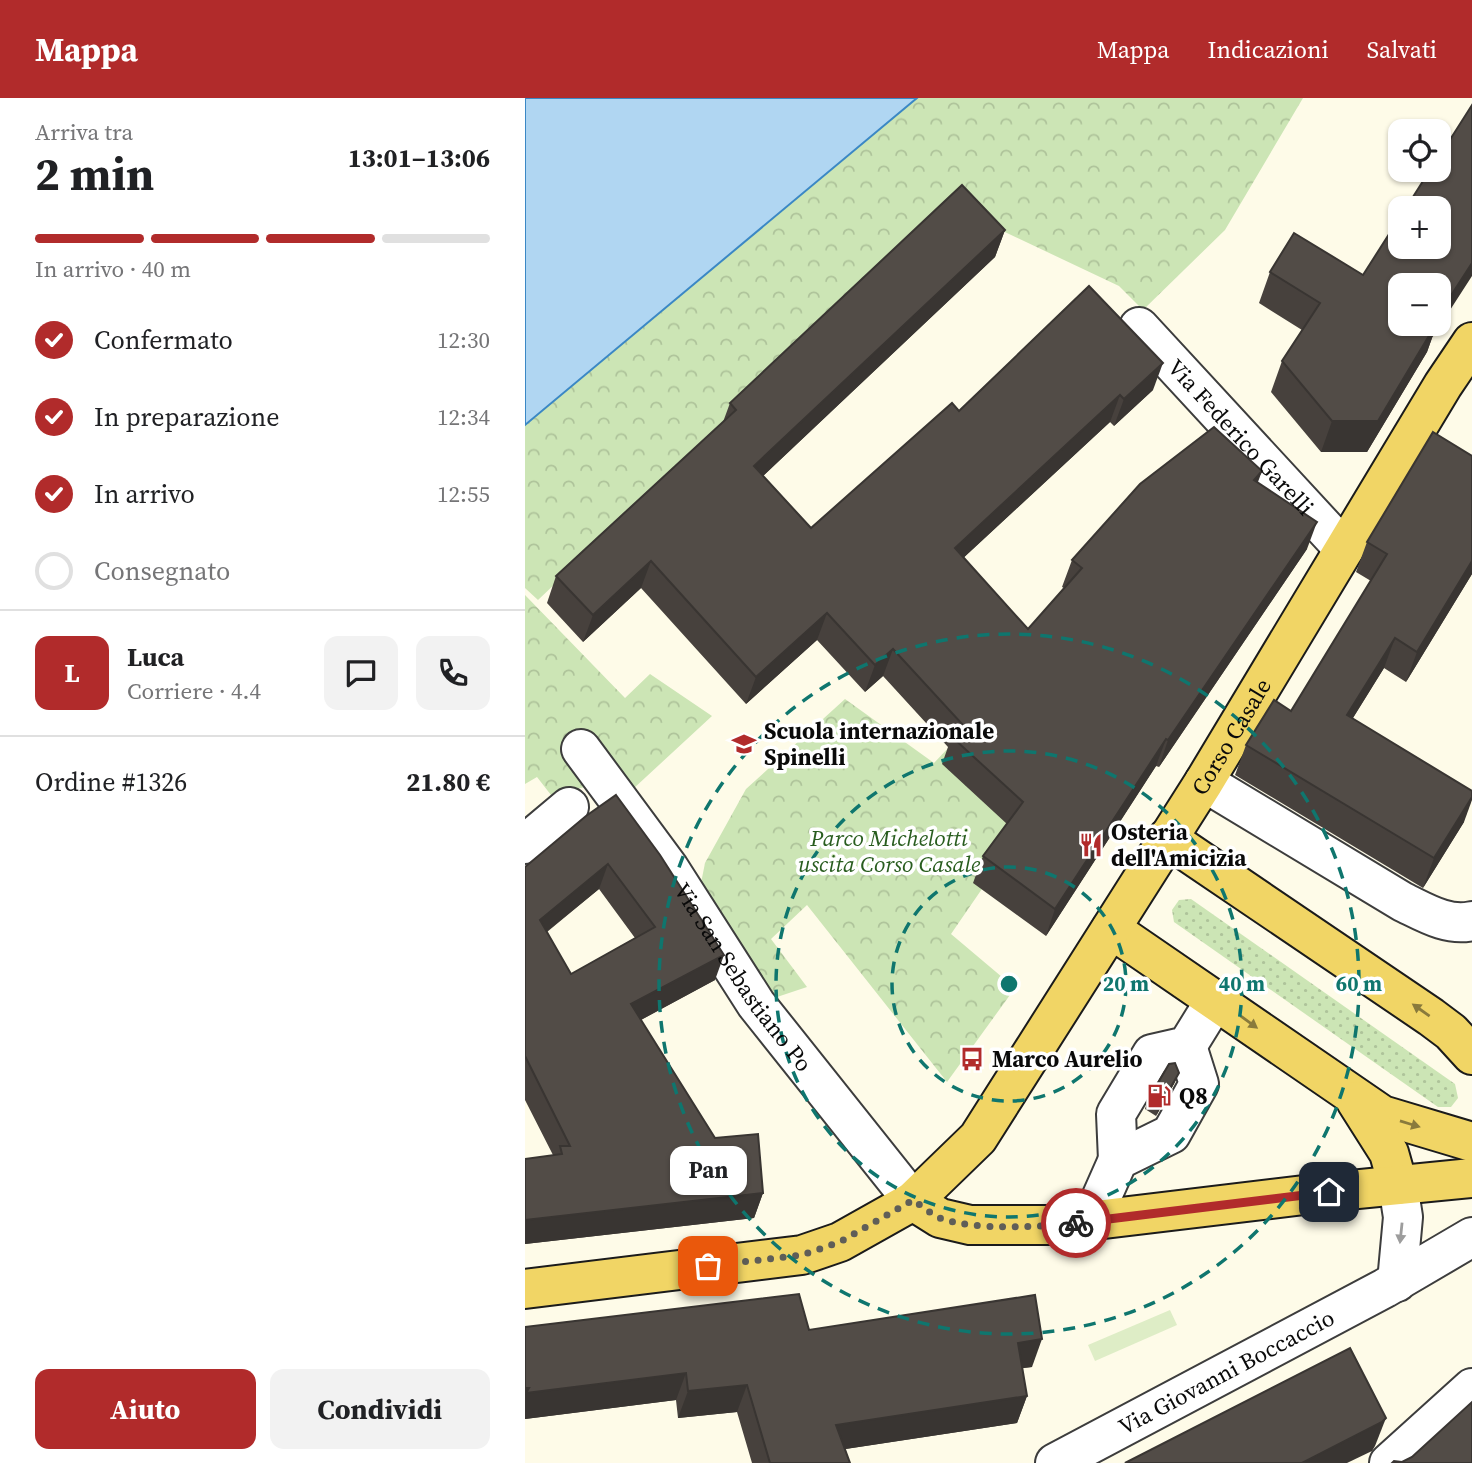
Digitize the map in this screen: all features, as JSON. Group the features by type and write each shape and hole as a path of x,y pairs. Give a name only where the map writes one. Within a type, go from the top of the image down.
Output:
{"main road":[{"name":"Corso Casale","path":"525,1289 802,1255 840,1242 913,1200 978,1138 1204,782 1443,385 1472,342"},
{"path":"1167,838 1431,1017 1451,1032 1472,1055"},
{"path":"1111,929 1216,999 1352,1097 1382,1115 1472,1142"},
{"path":"1352,1097 1389,1153 1398,1185"},
{"path":"913,1200 940,1218 970,1225 1054,1225 1472,1178"}],"street":[{"name":"Via Federico Garelli","path":"1139,327 1344,550"},
{"name":"Via San Sebastiano Po","path":"582,749 669,868 756,1004 913,1200"},
{"path":"1204,782 1403,902 1436,918 1465,923 1472,921"},
{"path":"525,844 569,807"},
{"path":"1091,1221 1118,1160 1116,1114 1152,1054 1187,1046 1216,999"},
{"path":"1118,1160 1171,1134 1199,1084 1187,1046"},
{"path":"1397,1282 1403,1217 1398,1185"},
{"name":"Via Giovanni Boccaccio","path":"1055,1463 1397,1282 1472,1237"},
{"path":"1389,1463 1472,1388"}],"green space":[{"path":"917,98 1303,98 1225,230 1143,310 1119,286 952,207 538,600 525,588 525,425"},
{"path":"525,595 625,698 650,674 712,716 633,789 606,782 551,795 537,777 525,784"},
{"name":"Parco Michelotti uscita Corso Casale","path":"845,699 934,763 951,745 1030,819 951,934 1015,988 947,1082 807,905 771,939 807,987 756,1004 700,888 705,863 746,789"},
{"path":"1191,899 1455,1084 1458,1098 1451,1107 1438,1107 1174,922 1172,910 1179,900"},
{"path":"1170,1310 1177,1325 1095,1361 1088,1345"}],"water":[{"path":"525,98 917,98 525,425"}],"building":[{"path":"1472,105 1472,263 1451,295 1451,273 1388,273 1388,336 1429,336 1378,421 1332,421 1282,361 1320,303 1270,272 1294,233 1363,275 1388,236 1388,259 1451,259 1451,196 1414,196 1422,182 1451,182 1451,138"},
{"path":"962,185 1005,230 754,466 811,528 952,403 959,411 1089,286 1163,363 1124,399 1120,395 955,548 1028,629 1082,568 1072,560 1140,484 1214,427 1262,471 1254,480 1317,522 1168,740 1166,739 1055,909 983,856 1023,802 952,737 963,725 893,649 875,665 827,613 756,677 651,561 593,615 556,576 736,410 730,403"},
{"path":"1433,432 1472,456 1472,561 1417,652 1395,638 1347,715 1472,791 1472,797 1434,858 1246,745 1274,700 1291,711 1387,554 1367,542"},
{"path":"616,795 660,855 724,955 631,1004 715,1138 758,1134 763,1193 525,1220 525,1159 562,1154 560,1146 570,1146 525,1056 525,867 586,816","holes":["608,864 655,927 571,974 540,920"]},
{"path":"1175,1063 1179,1073 1159,1107 1148,1100 1169,1064"},
{"path":"799,1294 809,1330 1035,1295 1042,1339 1018,1343 1027,1396 836,1425 850,1463 770,1463 747,1385 688,1391 686,1373 526,1393 529,1388 525,1388 525,1327"},
{"path":"1350,1348 1386,1418 1302,1463 1125,1463"},
{"path":"1472,1402 1472,1463 1392,1463 1412,1457"}],"way so far":[{"path":"708,1266 802,1255 840,1242 913,1200 940,1218 970,1225 1076,1223"}],"place":[{"name":"Scuola internazionale Spinelli","path":"744,744"},
{"name":"Osteria dell'Amicizia","path":"1091,845"},
{"name":"Marco Aurelio","path":"972,1059"},
{"name":"Q8","path":"1159,1096"},
{"name":"Pan","path":"708,1266"}],"route":[{"path":"1076,1223 1329,1192"}]}
